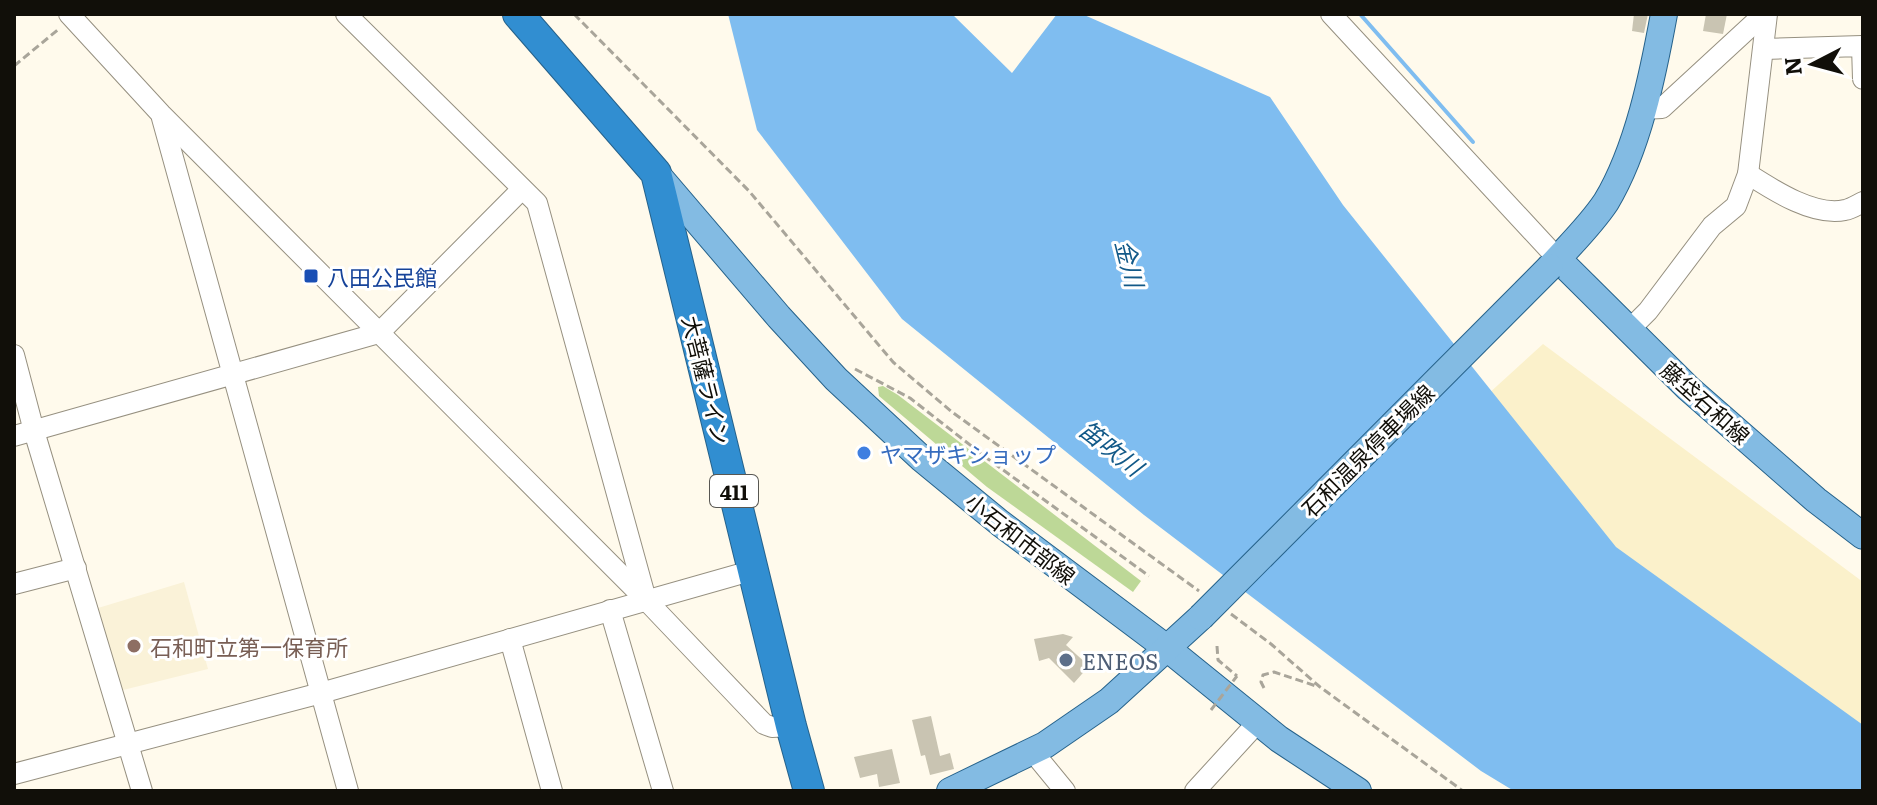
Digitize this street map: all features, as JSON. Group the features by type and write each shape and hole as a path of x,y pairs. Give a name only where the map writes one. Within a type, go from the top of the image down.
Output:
{"highway":[{"name":"大菩薩ライン","path":"518,14 656,173 809,791"}],"main road":[{"name":"石和温泉停車場線","path":"950,791 1033,752 1109,701 1168,649 1587,228 1607,200 1630,149 1664,14"},
{"name":"小石和市部線","path":"656,173 836,379 922,459 1258,722 1358,791"},
{"path":"676,256 691,242 715,240"},
{"name":"藤垈石和線","path":"1554,263 1637,323 1688,388 1816,500 1861,533"}],"street":[{"path":"346,14 537,203 646,600"},
{"path":"1331,14 1554,263"},
{"path":"1642,109 1662,108 1765,14"},
{"path":"1637,323 1712,226 1736,206 1748,174 1764,49 1765,14"},
{"path":"70,16 161,114 646,600 764,724 772,727 791,726"},
{"path":"1764,49 1862,46 1863,79"},
{"path":"161,114 348,791"},
{"path":"1748,174 1789,199 1824,209 1842,211 1863,202"},
{"path":"24,433 379,333 522,189"},
{"path":"14,355 24,433 76,568 142,791"},
{"path":"14,584 76,568"},
{"path":"14,774 321,693 754,570"},
{"path":"610,610 663,791"},
{"path":"510,639 552,791"},
{"path":"1195,791 1258,722"},
{"path":"1033,752 1065,791"}],"path":[{"path":"574,14 749,191 893,362 952,412 1209,607 1271,644 1320,687 1463,791"},
{"path":"14,66 70,16"},
{"path":"854,369 910,398 1149,576"},
{"path":"1211,710 1237,676 1218,660 1217,646"},
{"path":"1264,688 1261,682 1263,675 1274,672 1320,687"}],"shaded area":[{"path":"184,582 208,669 119,691 98,608"}],"green space":[{"path":"883,386 1141,581 1133,592 987,487 879,396 878,387"}],"sand":[{"path":"1543,344 1863,582 1863,791 1318,549"}],"water":[{"path":"728,14 952,14 1012,73 1057,14 1082,14 1270,97 1343,205 1616,547 1863,725 1863,791 1514,791 1481,771 1144,515 902,319 757,130"}],"building":[{"path":"1634,14 1648,14 1644,33 1632,31"},
{"path":"1706,14 1727,14 1723,34 1703,31"},
{"path":"1063,634 1073,637 1066,645 1089,666 1074,683 1049,658 1039,661 1034,639"},
{"path":"931,716 940,756 950,753 954,769 930,775 925,755 921,756 912,720"},
{"path":"892,749 900,783 879,787 877,774 860,778 854,757"}],"waterway":[{"path":"1360,14 1473,142"}],"place":[{"name":"八田公民館","path":"311,276"},
{"name":"ヤマザキショップ","path":"864,453"},
{"name":"石和町立第一保育所","path":"134,646"},
{"name":"ENEOS","path":"1066,660"}],"water label":[{"name":"金川","path":"1131,263"},
{"name":"笛吹川","path":"1112,447"}]}
